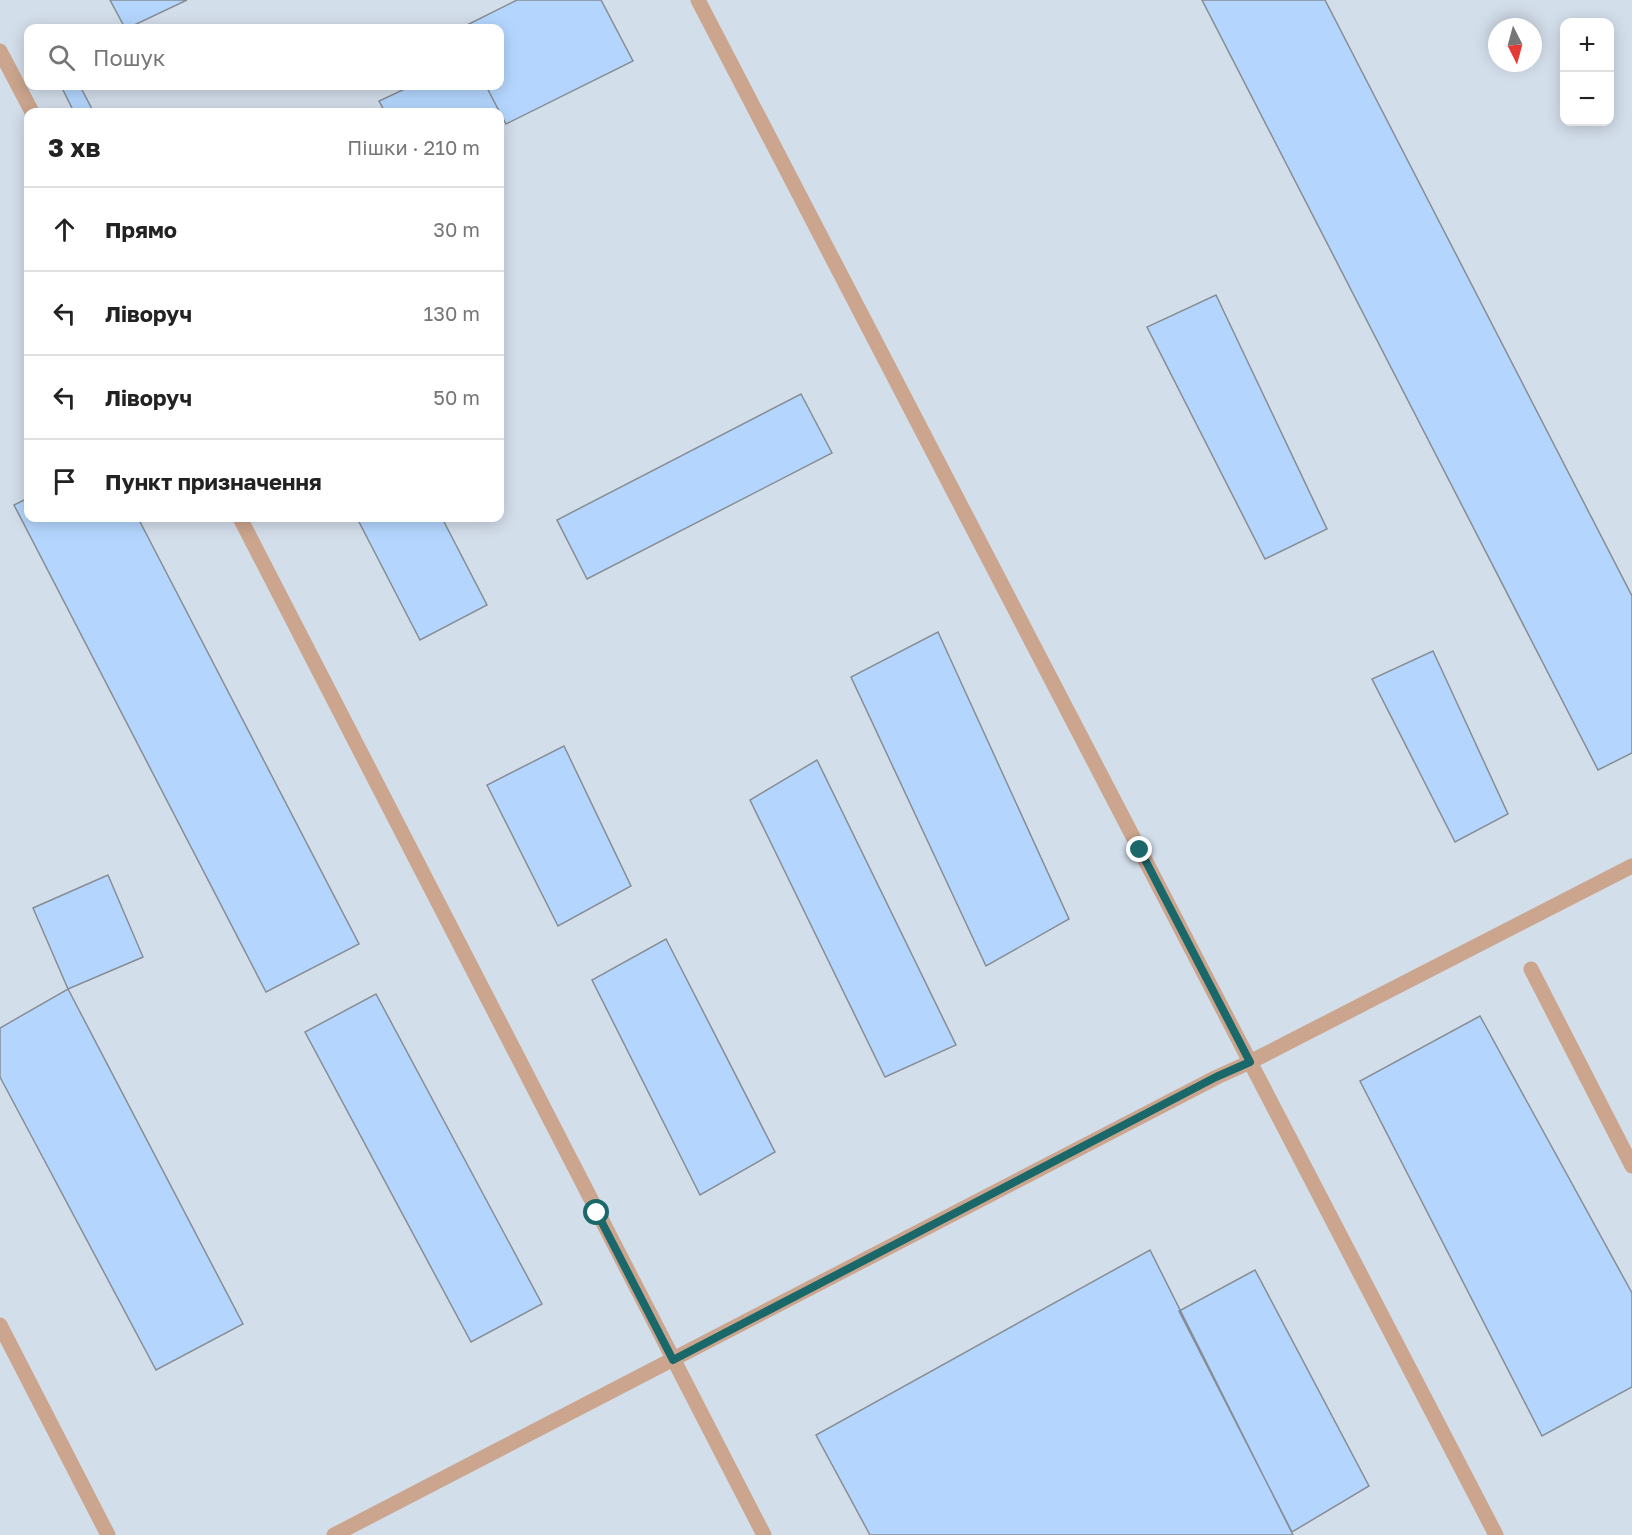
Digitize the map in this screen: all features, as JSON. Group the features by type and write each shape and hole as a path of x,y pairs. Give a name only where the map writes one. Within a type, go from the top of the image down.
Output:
{"lane":[{"path":"698,0 1496,1535"},
{"path":"0,51 30,108"},
{"path":"242,522 764,1535"},
{"path":"334,1535 1216,1077 1250,1062 1632,866"},
{"path":"1531,969 1632,1166"},
{"path":"0,1325 108,1535"}],"shaded area":[{"path":"0,0 1632,0 1632,1535 0,1535"}],"building":[{"path":"110,0 187,0 136,24 123,24"},
{"path":"517,0 601,0 633,61 506,124 504,108 498,108 488,90 504,90 504,24 469,24"},
{"path":"1202,0 1325,0 1632,596 1632,753 1598,770"},
{"path":"63,90 82,90 91,108 72,108"},
{"path":"402,90 488,90 497,108 383,108 379,101"},
{"path":"1216,295 1327,529 1265,559 1147,327"},
{"path":"801,394 832,453 587,579 557,520"},
{"path":"24,500 24,522 140,522 359,944 266,992 14,505"},
{"path":"359,522 444,522 487,605 420,640"},
{"path":"938,632 1069,919 986,966 851,677"},
{"path":"1433,651 1508,814 1455,842 1372,679"},
{"path":"564,746 631,886 558,926 487,785"},
{"path":"817,760 956,1045 885,1077 750,800"},
{"path":"108,875 143,957 68,989 33,908"},
{"path":"666,939 775,1152 700,1195 592,980"},
{"path":"68,989 243,1324 156,1370 0,1077 0,1028"},
{"path":"376,994 542,1304 471,1342 305,1032"},
{"path":"1480,1016 1632,1293 1632,1387 1542,1436 1360,1081"},
{"path":"1150,1250 1293,1535 870,1535 816,1435"},
{"path":"1255,1270 1369,1486 1292,1532 1179,1311"}],"route":[{"path":"597,1213 673,1360 1216,1077 1250,1062 1140,850"}]}
